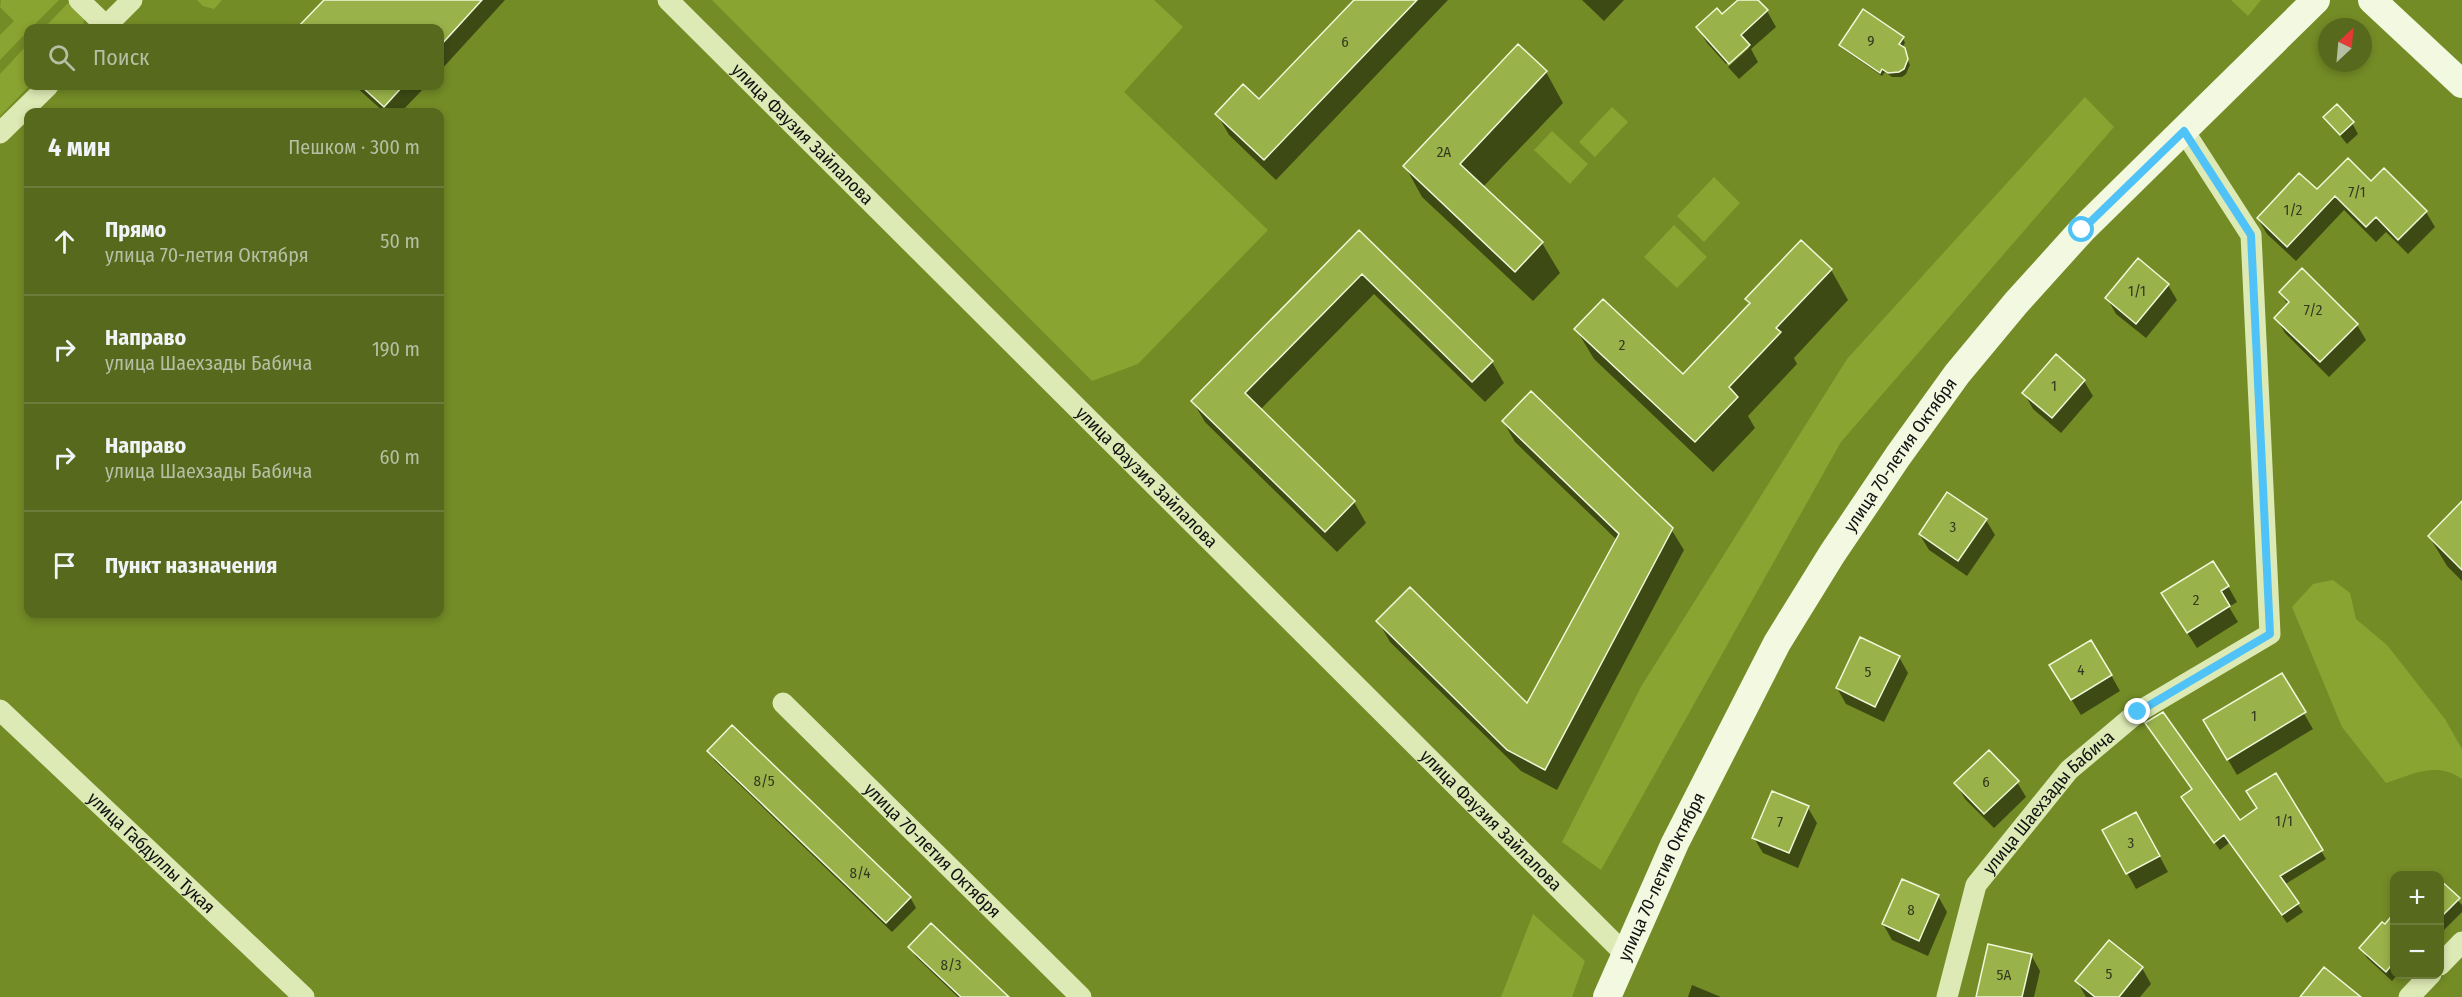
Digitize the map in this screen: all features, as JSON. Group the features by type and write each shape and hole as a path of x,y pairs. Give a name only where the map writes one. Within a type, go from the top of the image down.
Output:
{"main road":[{"name":"улица 70-летия Октября","path":"1607,997 1675,843 1777,643 1832,554 1898,456 1958,374 2016,303 2082,230 2316,0"},
{"path":"2372,0 2462,84"}],"street":[{"path":"80,0 102,24"},
{"path":"108,24 132,0"},
{"name":"улица Фаузия Зайлалова","path":"668,0 1625,954"},
{"path":"26,108 44,90"},
{"path":"0,133 24,110"},
{"name":"улица Шаехзады Бабича","path":"1947,997 1976,885 2069,770 2138,712 2270,634 2251,235 2184,131"},
{"name":"улица 70-летия Октября","path":"783,703 1081,997"},
{"name":"улица Габдуллы Тукая","path":"0,710 304,997"},
{"path":"2444,961 2462,942"},
{"path":"2409,997 2427,979"}],"green space":[{"path":"1,0 59,0 35,24 24,24 24,35 0,60 0,35 14,21 0,7"},
{"path":"197,0 222,0 214,9 203,6"},
{"path":"712,0 1154,0 1183,27 1124,92 1268,230 1138,364 1092,381"},
{"path":"2231,0 2261,0 2248,16"},
{"path":"68,3 84,18 83,24 48,24"},
{"path":"24,48 25,90 0,116 0,74"},
{"path":"2085,97 2114,127 1841,442 1601,870 1562,842 1642,685 1847,359"},
{"path":"1612,107 1628,122 1595,157 1579,142"},
{"path":"1552,131 1588,164 1570,184 1534,150"},
{"path":"1714,177 1740,203 1704,242 1677,216"},
{"path":"1674,225 1707,257 1677,288 1644,257"},
{"path":"2333,580 2350,593 2356,619 2387,645 2445,719 2462,749 2462,779 2443,771 2434,770 2415,773 2386,783 2342,727 2292,607 2313,584"},
{"path":"1533,914 1585,961 1572,997 1501,997"}],"building":[{"path":"324,0 482,0 444,42 444,24 301,24"},
{"path":"1354,0 1417,0 1264,160 1215,114 1243,84 1259,99"},
{"path":"1738,0 1758,0 1768,10 1741,35 1750,45 1729,64 1696,27 1717,8 1722,14"},
{"path":"1863,9 1904,37 1899,44 1905,48 1908,59 1904,69 1888,73 1882,69 1880,73 1839,45"},
{"path":"1518,44 1547,71 1460,164 1543,242 1515,272 1403,166"},
{"path":"365,90 399,90 384,107"},
{"path":"2337,104 2354,122 2340,135 2323,117"},
{"path":"2348,158 2371,181 2384,168 2427,211 2398,240 2376,217 2366,227 2335,196 2287,247 2257,218 2299,173 2317,189"},
{"path":"1359,230 1493,361 1472,382 1362,274 1245,393 1355,501 1325,532 1191,401"},
{"path":"1801,240 1832,269 1776,328 1781,332 1729,387 1738,397 1695,442 1574,329 1603,299 1683,374 1750,303 1745,299"},
{"path":"2138,258 2169,284 2136,324 2105,298"},
{"path":"2302,268 2358,324 2320,362 2274,318 2289,302 2279,292"},
{"path":"2056,354 2085,380 2052,418 2022,393"},
{"path":"1531,391 1673,528 1545,770 1507,750 1376,621 1410,587 1527,703 1619,534 1502,421"},
{"path":"1947,492 1987,519 1958,561 1919,534"},
{"path":"2462,501 2462,570 2428,536"},
{"path":"2213,561 2229,586 2221,591 2230,606 2187,633 2161,593"},
{"path":"1860,637 1900,656 1875,707 1836,688"},
{"path":"2091,640 2112,675 2071,700 2049,665"},
{"path":"2282,673 2306,712 2227,760 2203,720"},
{"path":"2163,712 2240,820 2257,808 2246,791 2276,773 2323,850 2280,876 2299,903 2282,915 2224,835 2214,843 2181,797 2192,789 2145,723"},
{"path":"732,725 911,897 886,923 707,751"},
{"path":"1989,750 2019,781 1984,814 1954,783"},
{"path":"1772,791 1809,806 1789,853 1752,838"},
{"path":"2136,812 2160,856 2126,874 2102,830"},
{"path":"1902,879 1939,895 1919,941 1882,924"},
{"path":"2444,884 2460,898 2444,914"},
{"path":"2390,918 2390,967 2386,972 2359,948 2382,922 2385,924"},
{"path":"931,923 1009,997 961,997 908,947"},
{"path":"2109,940 2143,967 2119,997 2095,997 2075,981"},
{"path":"1988,944 2032,954 2022,997 1976,997"},
{"path":"2324,967 2361,997 2300,997"}],"route":[{"path":"2082,230 2184,131 2251,235 2270,634 2138,712"}]}
